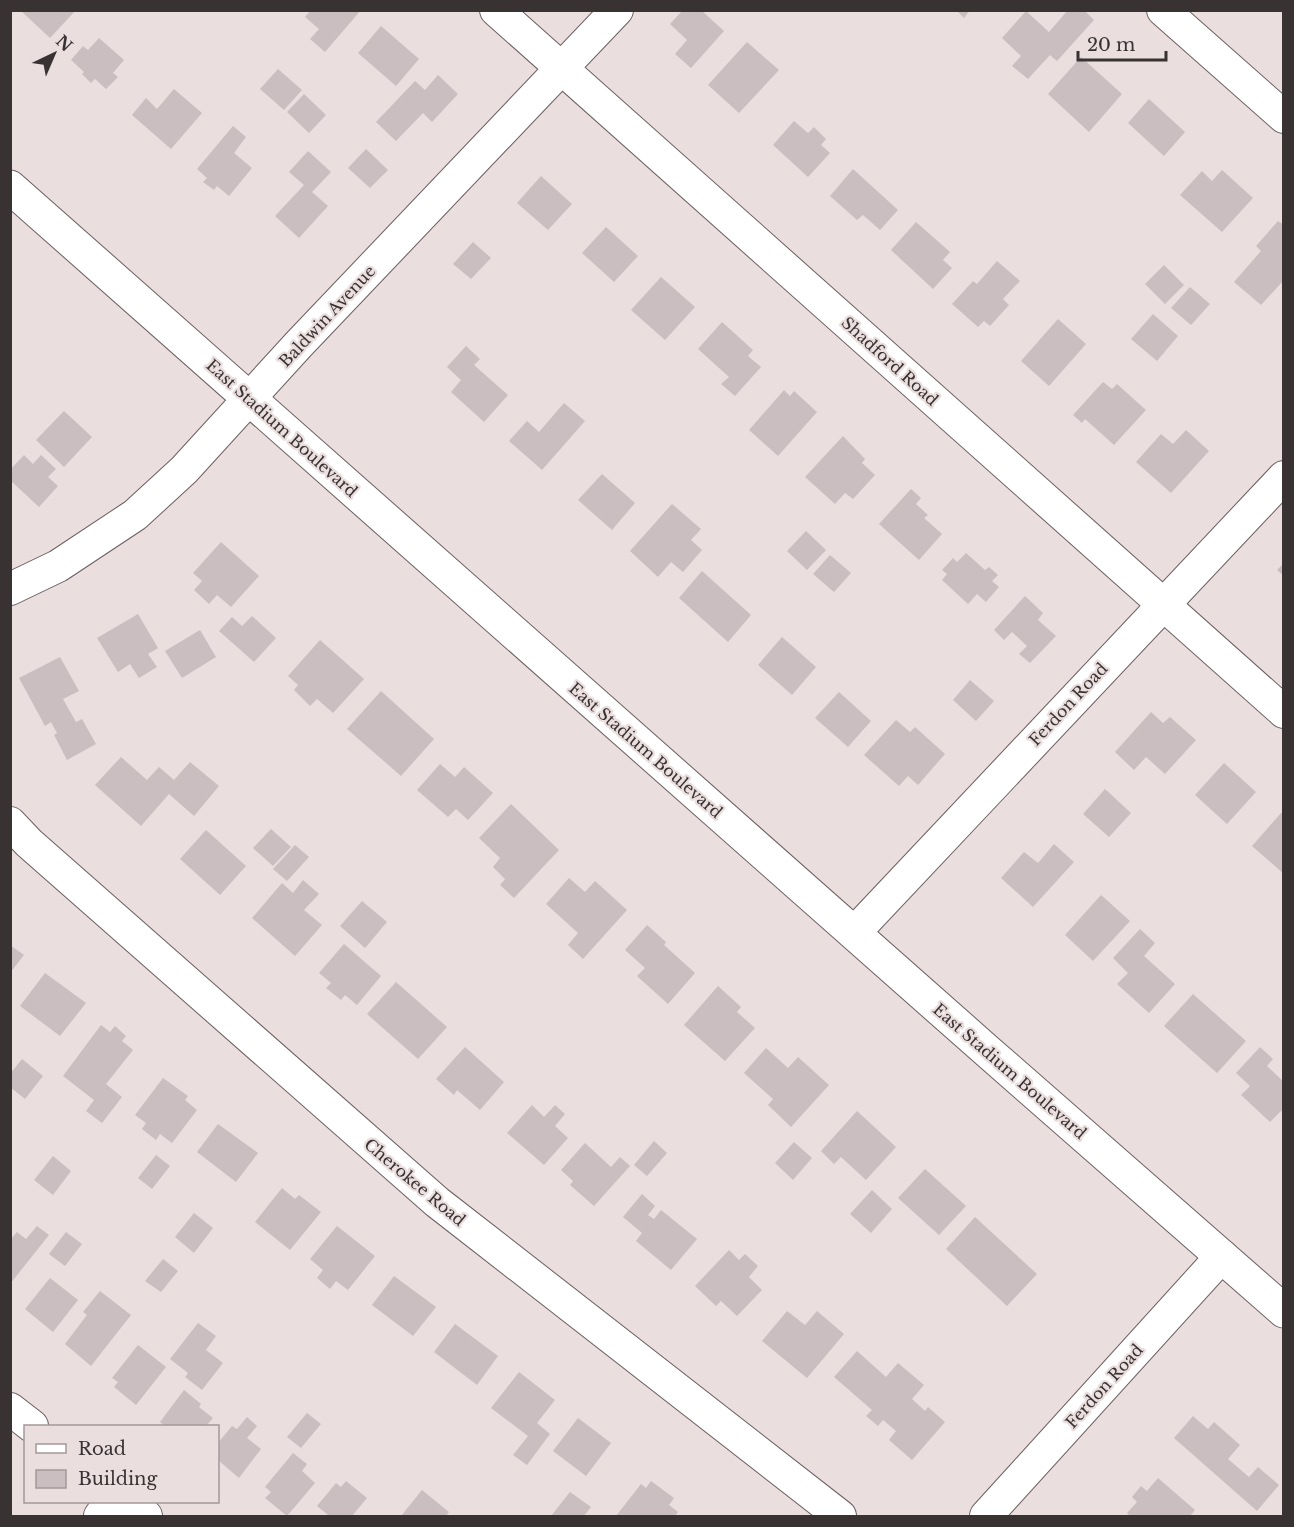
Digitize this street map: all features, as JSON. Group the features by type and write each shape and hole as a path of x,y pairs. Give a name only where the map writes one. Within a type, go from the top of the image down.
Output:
{"main road":[{"name":"East Stadium Boulevard","path":"10,187 1284,1311"}],"street":[{"name":"Shadford Road","path":"496,10 1284,712"},
{"name":"Baldwin Avenue","path":"10,589 58,566 135,515 184,470 299,344 618,10"},
{"path":"1163,10 1284,117"},
{"name":"Ferdon Road","path":"854,933 1284,477"},
{"name":"Cherokee Road","path":"10,823 29,843 437,1202 840,1516"},
{"name":"Ferdon Road","path":"986,1516 1222,1256"},
{"path":"10,1409 31,1425"},
{"path":"99,1516 110,1503"},
{"path":"128,1503 146,1516"}],"building":[{"path":"20,10 76,10 50,38"},
{"path":"311,10 361,10 325,52 310,39 319,29 305,17"},
{"path":"683,10 701,10 724,31 691,68 675,54 687,40 670,24"},
{"path":"956,10 970,10 964,18"},
{"path":"1068,10 1084,10 1094,20 1057,61 1050,55 1028,79 1012,66 1021,56 1002,38 1026,11 1049,32"},
{"path":"381,26 419,59 396,86 358,53"},
{"path":"99,38 124,60 113,73 118,77 106,89 95,79 91,83 82,74 84,72 71,60 83,46 88,50"},
{"path":"747,42 779,70 739,113 708,85"},
{"path":"1081,57 1122,94 1089,132 1048,94"},
{"path":"278,69 302,90 284,110 260,89"},
{"path":"438,75 458,94 432,122 423,113 396,141 376,122 415,81 425,90"},
{"path":"174,89 202,113 171,149 132,115 146,98 157,109"},
{"path":"304,94 326,115 309,133 287,112"},
{"path":"1149,99 1185,132 1164,156 1128,123"},
{"path":"794,121 808,133 814,127 826,139 821,145 830,153 808,177 773,145"},
{"path":"233,126 246,137 234,153 252,168 229,196 217,186 214,190 203,182 207,178 197,169"},
{"path":"366,149 388,170 370,188 348,168"},
{"path":"308,151 331,172 312,192 328,206 299,238 275,216 304,185 289,172"},
{"path":"853,169 898,210 880,230 863,215 857,220 830,196"},
{"path":"1222,170 1253,198 1222,232 1180,195 1202,171 1212,181"},
{"path":"541,176 572,204 548,230 517,203"},
{"path":"1278,221 1284,225 1284,280 1261,305 1234,282 1261,251 1256,246"},
{"path":"916,222 950,252 943,260 952,268 933,289 891,250"},
{"path":"606,227 638,256 614,282 582,253"},
{"path":"473,242 491,258 471,279 453,264"},
{"path":"997,261 1020,281 1003,299 1009,305 990,326 984,321 978,327 952,304 973,281 977,284"},
{"path":"1164,265 1184,285 1165,304 1145,284"},
{"path":"661,277 695,307 665,340 631,310"},
{"path":"1190,287 1210,304 1191,325 1171,308"},
{"path":"1153,314 1178,336 1157,361 1131,339"},
{"path":"1058,319 1086,344 1049,386 1021,361"},
{"path":"722,322 753,350 748,356 761,367 735,396 721,384 729,377 698,349"},
{"path":"466,346 480,359 474,365 508,395 484,422 451,392 461,380 447,367"},
{"path":"1103,382 1112,389 1117,384 1146,410 1114,445 1085,419 1082,423 1073,415"},
{"path":"784,390 790,396 794,391 817,412 778,456 749,430"},
{"path":"564,403 585,421 542,470 509,441 527,421 539,432"},
{"path":"64,411 92,437 64,467 36,440"},
{"path":"1186,430 1209,451 1171,493 1136,462 1161,434 1173,444"},
{"path":"843,436 865,459 862,463 875,475 853,499 845,493 835,504 805,477"},
{"path":"24,455 33,464 41,455 56,469 48,477 58,486 39,507 10,480 10,470"},
{"path":"602,474 635,503 612,530 578,500"},
{"path":"911,489 921,498 916,504 928,515 924,518 942,534 919,560 879,524"},
{"path":"672,504 701,529 691,540 702,550 683,572 671,562 658,577 630,551"},
{"path":"806,531 826,550 807,570 787,551"},
{"path":"221,542 259,576 231,607 217,595 209,604 194,590 202,581 193,573"},
{"path":"966,553 985,570 989,567 998,575 992,581 999,587 986,602 977,594 968,604 942,580 947,574 942,570 953,558 957,562"},
{"path":"830,555 851,573 834,592 813,574"},
{"path":"1284,563 1284,576 1277,570"},
{"path":"702,571 751,615 728,642 679,598"},
{"path":"1025,596 1043,613 1038,620 1056,636 1030,663 1019,654 1027,646 1012,632 1004,640 994,630"},
{"path":"138,614 158,648 148,654 157,667 139,678 130,664 118,672 97,638"},
{"path":"252,616 276,638 254,662 219,631 232,617 242,626"},
{"path":"200,630 216,657 182,678 165,651"},
{"path":"782,637 816,667 792,695 758,665"},
{"path":"320,640 364,679 333,713 317,699 310,706 294,690 298,685 288,676"},
{"path":"60,657 79,691 63,699 76,722 82,719 96,744 67,760 54,735 57,733 51,722 45,726 19,678"},
{"path":"970,680 994,701 976,721 953,700"},
{"path":"381,691 434,739 401,776 347,729"},
{"path":"839,692 871,721 848,747 815,718"},
{"path":"1151,712 1163,723 1170,717 1196,740 1165,774 1146,757 1134,770 1115,752"},
{"path":"896,720 910,732 915,727 945,754 918,785 908,776 899,786 864,755"},
{"path":"121,757 147,780 159,767 174,780 190,762 219,786 194,816 169,794 141,826 95,785"},
{"path":"1224,763 1256,792 1227,824 1195,795"},
{"path":"440,764 455,777 464,767 493,793 468,820 456,809 448,817 417,790"},
{"path":"1105,789 1131,813 1109,837 1083,814"},
{"path":"511,804 559,850 514,898 500,885 505,879 493,867 500,858 479,838"},
{"path":"1281,813 1284,815 1284,874 1252,846"},
{"path":"271,829 291,847 273,866 253,848"},
{"path":"206,830 246,866 220,895 180,859"},
{"path":"1054,844 1074,862 1033,907 1001,878 1024,852 1038,863"},
{"path":"295,845 309,857 287,881 273,869"},
{"path":"569,878 585,892 595,881 627,910 583,959 568,945 578,933 546,904"},
{"path":"303,880 319,894 304,910 322,925 295,956 252,918 282,883 293,893"},
{"path":"1101,895 1130,921 1093,961 1065,935"},
{"path":"362,901 387,922 365,948 340,926"},
{"path":"647,925 666,942 664,945 695,973 668,1004 637,976 645,968 625,950"},
{"path":"1140,929 1155,943 1144,956 1175,984 1149,1013 1117,984 1128,973 1113,958"},
{"path":"344,944 381,976 357,1005 345,995 341,1000 326,988 331,983 319,973"},
{"path":"10,945 24,955 10,973"},
{"path":"45,973 86,1003 60,1036 20,1006"},
{"path":"396,982 447,1027 418,1059 367,1014"},
{"path":"718,986 741,1007 737,1012 755,1028 725,1061 684,1025"},
{"path":"1193,994 1246,1041 1217,1073 1164,1026"},
{"path":"101,1025 110,1032 115,1026 126,1036 122,1041 133,1050 106,1084 122,1097 102,1123 86,1111 94,1100 63,1076"},
{"path":"465,1047 504,1082 480,1110 457,1090 454,1095 436,1079"},
{"path":"1260,1047 1273,1059 1267,1066 1284,1082 1284,1108 1270,1122 1241,1095 1250,1086 1236,1073"},
{"path":"766,1048 788,1068 798,1057 829,1085 791,1127 768,1105 773,1099 744,1073"},
{"path":"22,1059 43,1076 25,1099 10,1087 10,1074"},
{"path":"163,1078 188,1096 185,1100 197,1110 172,1143 160,1134 156,1140 142,1129 146,1123 135,1115"},
{"path":"532,1105 544,1117 555,1105 565,1114 555,1126 568,1138 544,1165 507,1133"},
{"path":"857,1111 896,1147 866,1180 841,1157 834,1164 821,1151"},
{"path":"218,1124 258,1153 236,1182 197,1152"},
{"path":"654,1141 667,1153 647,1176 634,1165"},
{"path":"794,1142 812,1158 793,1180 775,1163"},
{"path":"585,1143 611,1167 620,1157 630,1166 594,1206 570,1185 573,1181 561,1170"},
{"path":"156,1155 170,1166 152,1189 138,1178"},
{"path":"53,1156 71,1171 53,1195 34,1180"},
{"path":"925,1169 966,1206 939,1235 898,1198"},
{"path":"282,1188 295,1199 299,1195 321,1212 290,1250 255,1222"},
{"path":"872,1190 892,1209 871,1233 850,1214"},
{"path":"642,1194 655,1206 648,1215 654,1219 661,1210 697,1239 671,1270 636,1241 642,1233 623,1217"},
{"path":"194,1213 213,1228 194,1253 175,1237"},
{"path":"975,1217 1037,1274 1007,1306 946,1249"},
{"path":"37,1226 49,1235 10,1284 10,1240 17,1232 26,1239"},
{"path":"337,1226 375,1256 348,1290 336,1281 330,1289 317,1278 323,1270 310,1259"},
{"path":"66,1232 82,1244 65,1266 49,1254"},
{"path":"729,1250 739,1260 745,1254 758,1266 749,1277 762,1290 737,1316 721,1301 716,1306 695,1286"},
{"path":"163,1259 178,1271 161,1292 145,1281"},
{"path":"394,1276 436,1307 413,1336 372,1305"},
{"path":"50,1278 78,1300 53,1332 25,1309"},
{"path":"100,1291 131,1315 91,1366 65,1344 87,1315 83,1312"},
{"path":"787,1311 805,1325 817,1311 844,1334 807,1378 762,1341"},
{"path":"198,1323 216,1336 206,1350 223,1363 202,1390 185,1377 188,1373 170,1359"},
{"path":"455,1324 498,1356 477,1385 434,1352"},
{"path":"138,1345 166,1367 136,1405 114,1387 118,1382 112,1378"},
{"path":"857,1351 886,1377 898,1363 924,1385 912,1399 925,1411 928,1407 945,1422 912,1460 889,1440 896,1431 883,1420 878,1426 866,1416 872,1410 834,1377"},
{"path":"519,1372 555,1400 537,1423 550,1434 527,1465 513,1455 528,1436 491,1408"},
{"path":"184,1390 201,1404 199,1407 213,1418 207,1425 164,1425 160,1422"},
{"path":"307,1413 321,1424 301,1448 287,1437"},
{"path":"1193,1416 1208,1429 1214,1422 1240,1445 1228,1459 1249,1477 1258,1467 1279,1485 1257,1511 1174,1438"},
{"path":"247,1417 257,1426 247,1438 261,1449 239,1478 219,1461 219,1442 232,1426 237,1429"},
{"path":"578,1418 611,1443 586,1476 553,1451"},
{"path":"293,1453 307,1464 302,1471 315,1483 287,1516 265,1498 271,1492 265,1487"},
{"path":"1158,1478 1195,1510 1190,1516 1130,1516 1127,1513 1137,1502 1132,1497 1141,1486 1147,1491"},
{"path":"346,1481 367,1498 352,1516 327,1516 317,1506 336,1483 341,1487"},
{"path":"651,1481 674,1498 669,1505 678,1512 675,1516 616,1516 641,1484 646,1488"},
{"path":"422,1490 449,1512 446,1516 401,1516"},
{"path":"570,1492 591,1507 584,1516 551,1516"}]}
